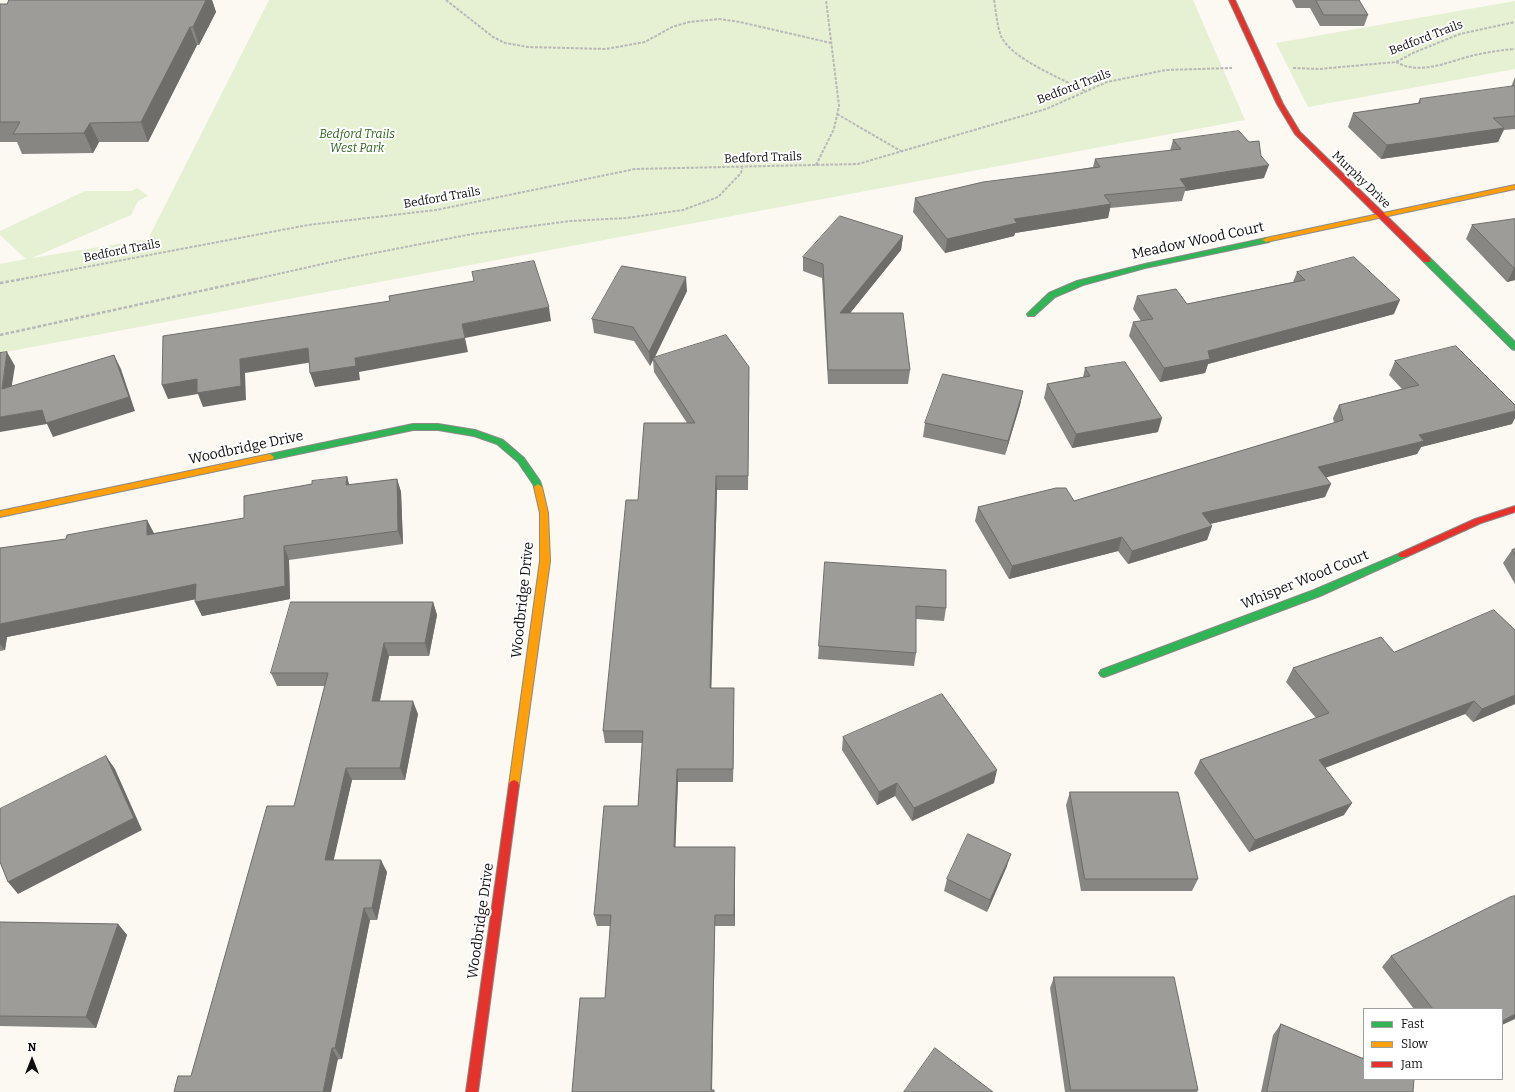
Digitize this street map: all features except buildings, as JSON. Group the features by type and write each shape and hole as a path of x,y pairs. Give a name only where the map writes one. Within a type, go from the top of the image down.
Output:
{"street":[{"name":"Murphy Drive","path":"1232,0 1280,104 1297,133 1515,347"},
{"name":"Meadow Wood Court","path":"1031,314 1052,296 1080,283 1145,266 1515,187"},
{"name":"Woodbridge Drive","path":"0,514 414,427 438,427 475,433 500,442 521,460 537,483 544,513 545,561 472,1092"},
{"name":"Whisper Wood Court","path":"1104,673 1317,593 1478,521 1515,509"}],"path":[{"path":"446,0 493,37 505,43 528,47 606,49 630,46 645,42 689,22 719,19 740,22 831,44"},
{"path":"816,165 834,129 839,106 826,0"},
{"path":"994,0 1001,36 1010,49 1024,59 1085,91"},
{"name":"Bedford Trails","path":"0,283 308,226 436,210 635,169 742,168 858,164 1046,109 1107,82 1166,70 1264,68 1319,69 1396,62 1413,53 1460,34 1515,22"},
{"path":"1396,62 1400,66 1419,69 1448,63 1468,56 1499,50 1515,49"},
{"path":"837,114 901,151"},
{"path":"0,335 349,258 472,234 570,221 626,218 683,210 718,196 741,173 742,168"}],"green space":[{"name":"Bedford Trails West Park","path":"269,0 1193,0 1245,120 0,353 0,264 26,259 0,235 0,231 85,191 131,191 137,188 148,196 138,201 131,215 32,258 148,239"},
{"path":"1515,1 1515,69 1308,107 1276,43"}],"traffic: fast":[{"path":"1031,314 1052,295 1080,283 1145,266 1266,240"},
{"path":"1427,260 1515,347"},
{"path":"270,457 413,427 438,427 475,433 500,442 521,460 537,483 538,487"},
{"path":"1104,673 1317,593 1403,555"}],"traffic: slow":[{"path":"1266,240 1515,187"},
{"path":"0,514 270,457"},
{"path":"514,785 545,561 544,513 538,487"}],"traffic: jam":[{"path":"1232,0 1280,104 1297,133 1427,260"},
{"path":"1403,555 1478,521 1515,509"},
{"path":"472,1092 514,785"}]}
